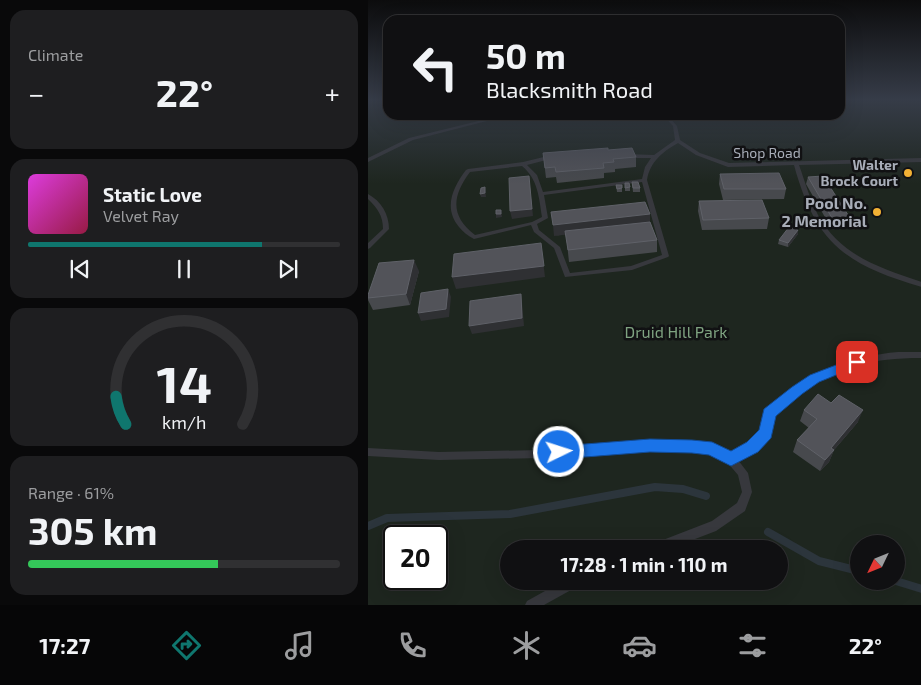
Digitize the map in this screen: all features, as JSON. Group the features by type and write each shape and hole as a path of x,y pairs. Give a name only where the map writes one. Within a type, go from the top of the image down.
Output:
{"lane":[{"path":"368,160 411,139 459,127"},
{"path":"534,223 536,231 557,247 567,275 632,268 666,256 644,180 648,163 678,142 675,127"},
{"name":"Shop Road","path":"678,142 698,154 728,165 797,165 922,160"},
{"path":"619,155 655,157"},
{"path":"522,164 538,179 545,218 534,223 474,237 462,229 454,215 453,192 468,171 558,157"},
{"path":"797,165 808,203 818,224 837,246 882,270 922,285"},
{"path":"540,194 644,180"},
{"path":"368,196 382,209 387,219 386,229 368,247"},
{"path":"731,459 753,447 765,433 769,413 814,378 868,357 922,355"},
{"path":"368,452 448,456 675,446 712,448 731,459 743,472 747,492 741,507 716,525 677,540"},
{"path":"531,605 559,590"}],"green space":[{"name":"Druid Hill Park","path":"368,127 921,127 921,605 368,605"}],"building":[{"path":"608,148 608,150 632,148 636,157 613,159 614,162 603,163 604,168 556,172 555,167 545,168 543,153"},
{"path":"779,173 786,189 724,189 720,174"},
{"path":"529,176 532,209 510,211 509,178"},
{"path":"823,176 850,218 832,218 808,177"},
{"path":"632,182 638,182 640,188 633,188"},
{"path":"625,183 629,183 630,187 625,188"},
{"path":"616,185 622,185 622,188 617,189"},
{"path":"485,187 485,193 480,194 481,188"},
{"path":"762,200 769,218 703,220 699,201"},
{"path":"645,202 650,214 553,225 551,212"},
{"path":"496,210 501,210 501,214 496,214"},
{"path":"650,222 657,240 568,250 565,231"},
{"path":"789,227 798,230 788,243 779,240"},
{"path":"541,243 544,266 452,277 454,254"},
{"path":"414,260 406,294 368,298 379,263"},
{"path":"448,289 446,309 418,313 421,293"},
{"path":"521,294 522,318 469,326 470,301"},
{"path":"818,394 831,403 839,395 863,410 831,448 834,450 825,460 797,440 817,419 804,410"}],"waterway":[{"path":"368,526 387,518 510,514 655,487 683,489 706,496"},
{"path":"768,532 819,561 850,569"},
{"path":"906,584 922,589"}],"place":[{"name":"Walter Brock Court","path":"908,173"},
{"name":"Pool No. 2 Memorial","path":"877,212"}],"route":[{"path":"559,452 650,446 692,447 712,448 731,459 753,447 765,433 769,413 797,391 814,378 857,362"}]}
